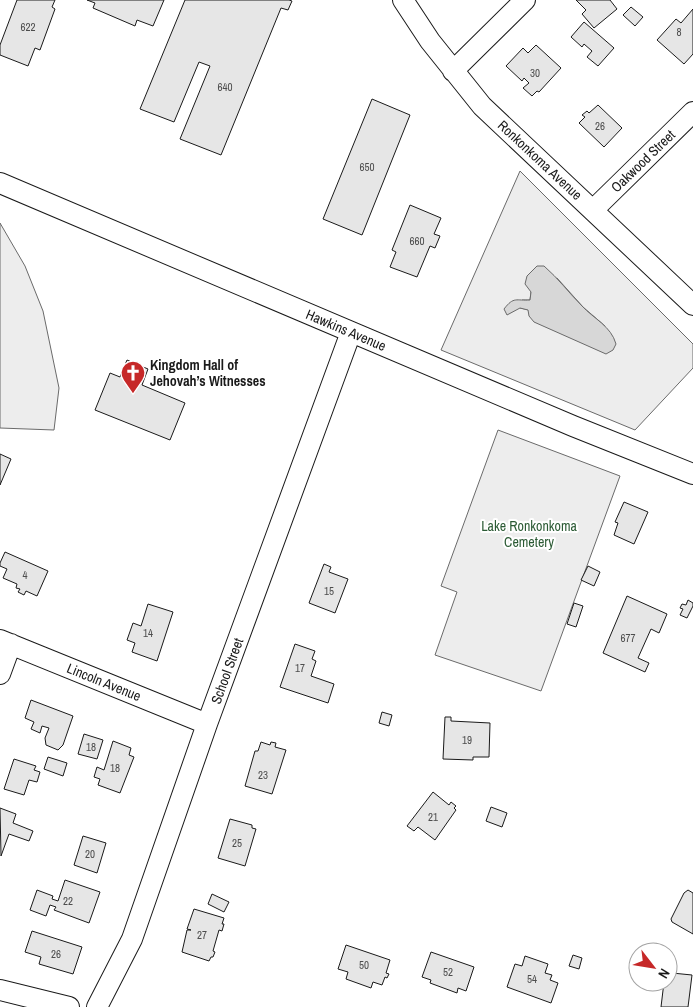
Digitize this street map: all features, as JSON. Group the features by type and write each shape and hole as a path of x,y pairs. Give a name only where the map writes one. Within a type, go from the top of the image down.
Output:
{"street":[{"name":"Ronkonkoma Avenue","path":"403,0 430,41 482,106 693,305"},
{"path":"453,70 525,0"},
{"name":"Oakwood Street","path":"593,210 693,112"},
{"name":"Hawkins Avenue","path":"0,183 573,426 692,471"},
{"name":"School Street","path":"97,1007 132,939 207,724 351,332"},
{"path":"0,674 6,642"},
{"name":"Lincoln Avenue","path":"6,642 207,724"},
{"path":"0,990 69,1007"}],"shaded area":[{"path":"520,171 693,344 693,368 635,430 441,350","holes":["557,278 583,307 605,326 520,308 522,300 530,300 531,292"]},
{"path":"0,223 25,266 43,311 59,388 54,430 0,428"},
{"path":"537,266 544,266 582,306 606,327 616,344 613,350 606,354 534,322 529,316 528,310 520,308 507,315 504,309 510,302 530,300 531,292 525,284 527,276"},
{"name":"Lake Ronkonkoma Cemetery","path":"498,430 620,476 541,691 435,655 457,592 441,586"}],"building":[{"path":"17,0 55,0 52,7 55,9 40,50 35,48 28,66 0,55 0,45"},
{"path":"87,0 164,0 153,26 137,20 135,26 93,8 95,3"},
{"path":"185,0 292,1 288,10 281,8 221,155 180,139 210,66 199,62 174,122 140,109"},
{"path":"576,0 610,0 617,9 594,28 582,14 586,10"},
{"path":"631,7 643,17 635,26 623,15"},
{"path":"693,9 693,54 684,64 657,40 676,19 681,23"},
{"path":"584,22 614,48 598,66 587,57 592,51 584,44 582,47 571,37"},
{"path":"536,45 561,68 539,92 537,91 532,96 523,88 529,83 524,78 522,81 506,66 523,48 528,53"},
{"path":"372,99 410,115 362,235 323,219"},
{"path":"598,105 622,128 604,147 579,123 585,117 582,115 587,111 589,113"},
{"path":"410,205 441,218 434,234 440,236 435,248 430,246 417,277 390,267 396,252 392,250"},
{"name":"Kingdom Hall of Jehovah’s Witnesses","path":"127,360 148,369 142,385 185,403 170,440 95,410 110,373 120,377"},
{"path":"0,454 11,459 0,485"},
{"path":"624,502 648,512 634,544 614,535 618,523 615,522"},
{"path":"5,552 48,571 37,596 26,591 24,595 18,592 20,589 16,588 17,584 3,578 7,569 0,566 0,563"},
{"path":"324,564 331,567 329,572 348,579 335,613 309,603"},
{"path":"588,566 600,572 594,586 581,580"},
{"path":"627,596 667,614 659,633 651,629 638,658 649,663 645,672 603,653"},
{"path":"688,600 693,603 693,606 687,618 680,615 683,609 680,608 682,604 686,605"},
{"path":"574,603 583,606 576,627 567,624"},
{"path":"148,604 173,612 157,661 132,652 135,643 127,640 133,623 141,626"},
{"path":"295,644 315,651 312,659 316,661 311,676 334,684 328,703 280,687"},
{"path":"31,700 73,716 63,745 58,750 46,745 45,738 49,728 42,726 40,733 31,729 34,722 25,718"},
{"path":"382,712 392,715 389,726 379,723"},
{"path":"445,717 451,717 451,721 490,723 489,757 473,757 473,760 443,759"},
{"path":"84,734 103,740 97,759 78,754"},
{"path":"113,741 131,748 129,755 134,757 120,793 98,785 100,779 94,777 97,767 104,770"},
{"path":"261,742 270,745 271,742 276,743 275,747 286,750 272,794 245,786 255,751 258,751"},
{"path":"48,757 67,763 63,776 44,769"},
{"path":"14,759 36,766 34,770 40,772 37,782 29,780 24,795 4,789"},
{"path":"433,792 449,805 451,802 456,806 454,808 456,810 435,840 418,827 414,831 407,826"},
{"path":"491,807 507,813 502,827 486,821"},
{"path":"0,808 16,814 13,823 33,831 29,841 9,834 1,856"},
{"path":"230,819 252,825 252,828 256,829 245,866 218,858"},
{"path":"83,836 106,843 97,873 74,865"},
{"path":"65,880 100,892 89,923 54,910 56,907 50,905 46,916 30,910 37,890 53,896 52,899 58,901"},
{"path":"688,890 693,893 693,934 672,922 671,919 684,893"},
{"path":"212,894 229,902 224,912 208,904"},
{"path":"194,909 224,918 222,931 219,930 213,951 215,952 209,961 182,952 187,930 191,930 187,929"},
{"path":"32,931 82,947 73,974 39,964 41,957 25,952"},
{"path":"346,945 390,960 386,973 389,974 387,978 385,977 382,985 373,982 371,988 346,979 348,972 338,969"},
{"path":"431,952 474,967 466,991 458,988 457,993 430,983 431,980 422,977"},
{"path":"573,955 582,958 579,969 569,966"},
{"path":"525,956 548,964 545,973 552,975 550,980 558,983 551,1003 507,987 515,964 522,966"},
{"path":"678,974 692,975 688,1007 661,1007 663,992 678,992"}],"place":[{"name":"Kingdom Hall of Jehovah’s Witnesses","path":"133,394"}]}
